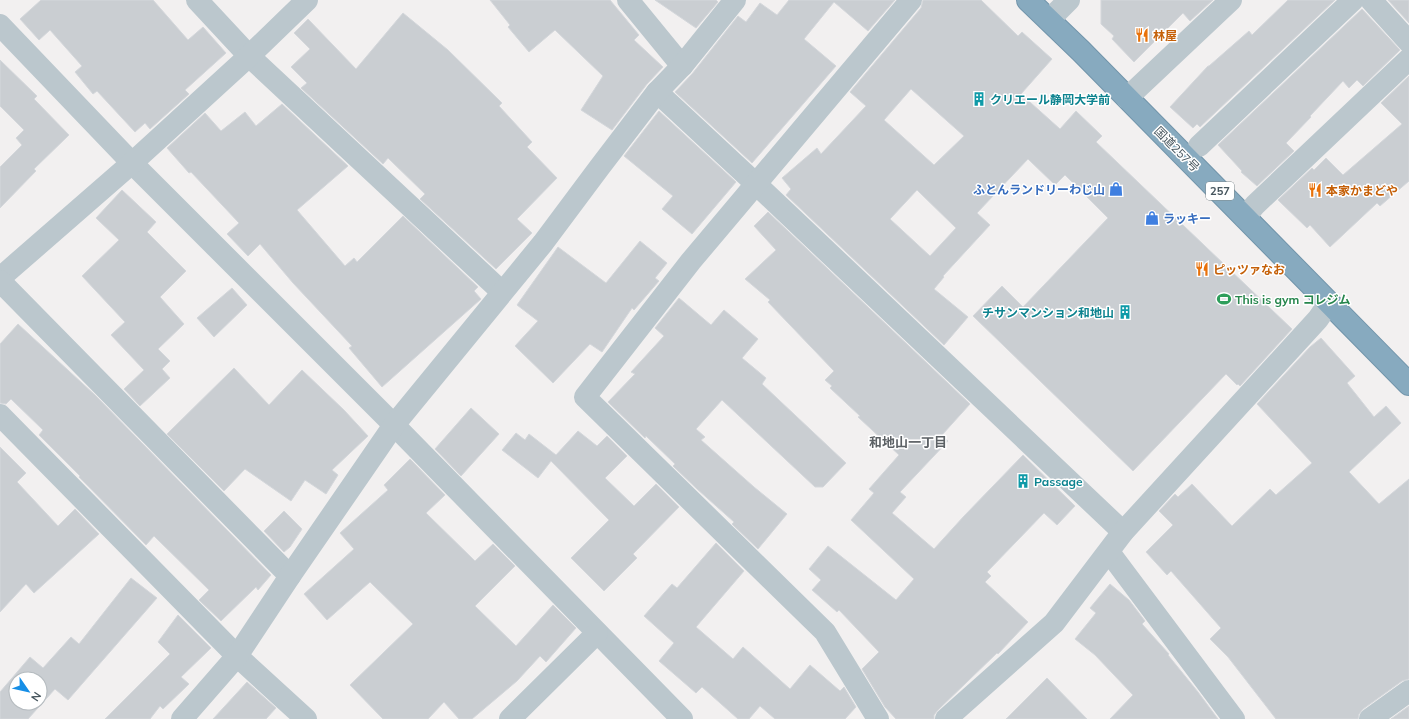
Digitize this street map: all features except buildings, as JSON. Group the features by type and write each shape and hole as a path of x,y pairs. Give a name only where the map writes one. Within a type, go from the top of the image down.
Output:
{"highway":[{"name":"国道257号","path":"1028,0 1127,98 1409,384"}],"street":[{"path":"197,0 249,56 502,292"},
{"path":"290,576 0,280 132,163 249,56 307,0"},
{"path":"628,0 682,66"},
{"path":"182,719 237,656 394,425 543,243 658,92 682,66 734,0"},
{"path":"878,719 825,632 585,396 691,261 911,0"},
{"path":"1049,20 1069,0"},
{"path":"1127,98 1231,0"},
{"path":"1199,146 1353,0"},
{"path":"1370,0 1409,42"},
{"path":"0,24 132,163 394,425 682,719"},
{"path":"1245,217 1409,59"},
{"path":"658,92 1123,532"},
{"path":"946,719 1054,623 1123,532 1318,318 1329,303"},
{"path":"0,415 237,656 306,719"},
{"path":"1109,552 1234,719"},
{"path":"510,719 597,633"},
{"path":"1370,719 1409,691"}],"place":[{"name":"林屋","path":"1142,35"},
{"name":"クリエール静岡大学前","path":"979,99"},
{"name":"ふとんランドリーわじ山","path":"1116,189"},
{"name":"本家かまどや","path":"1315,190"},
{"name":"ラッキー","path":"1152,218"},
{"name":"ピッツァなお","path":"1202,269"},
{"name":"This is gym コレジム","path":"1224,299"},
{"name":"チサンマンション和地山","path":"1125,312"},
{"name":"Passage","path":"1023,481"}],"district":[{"name":"和地山一丁目","path":"908,442"}]}
